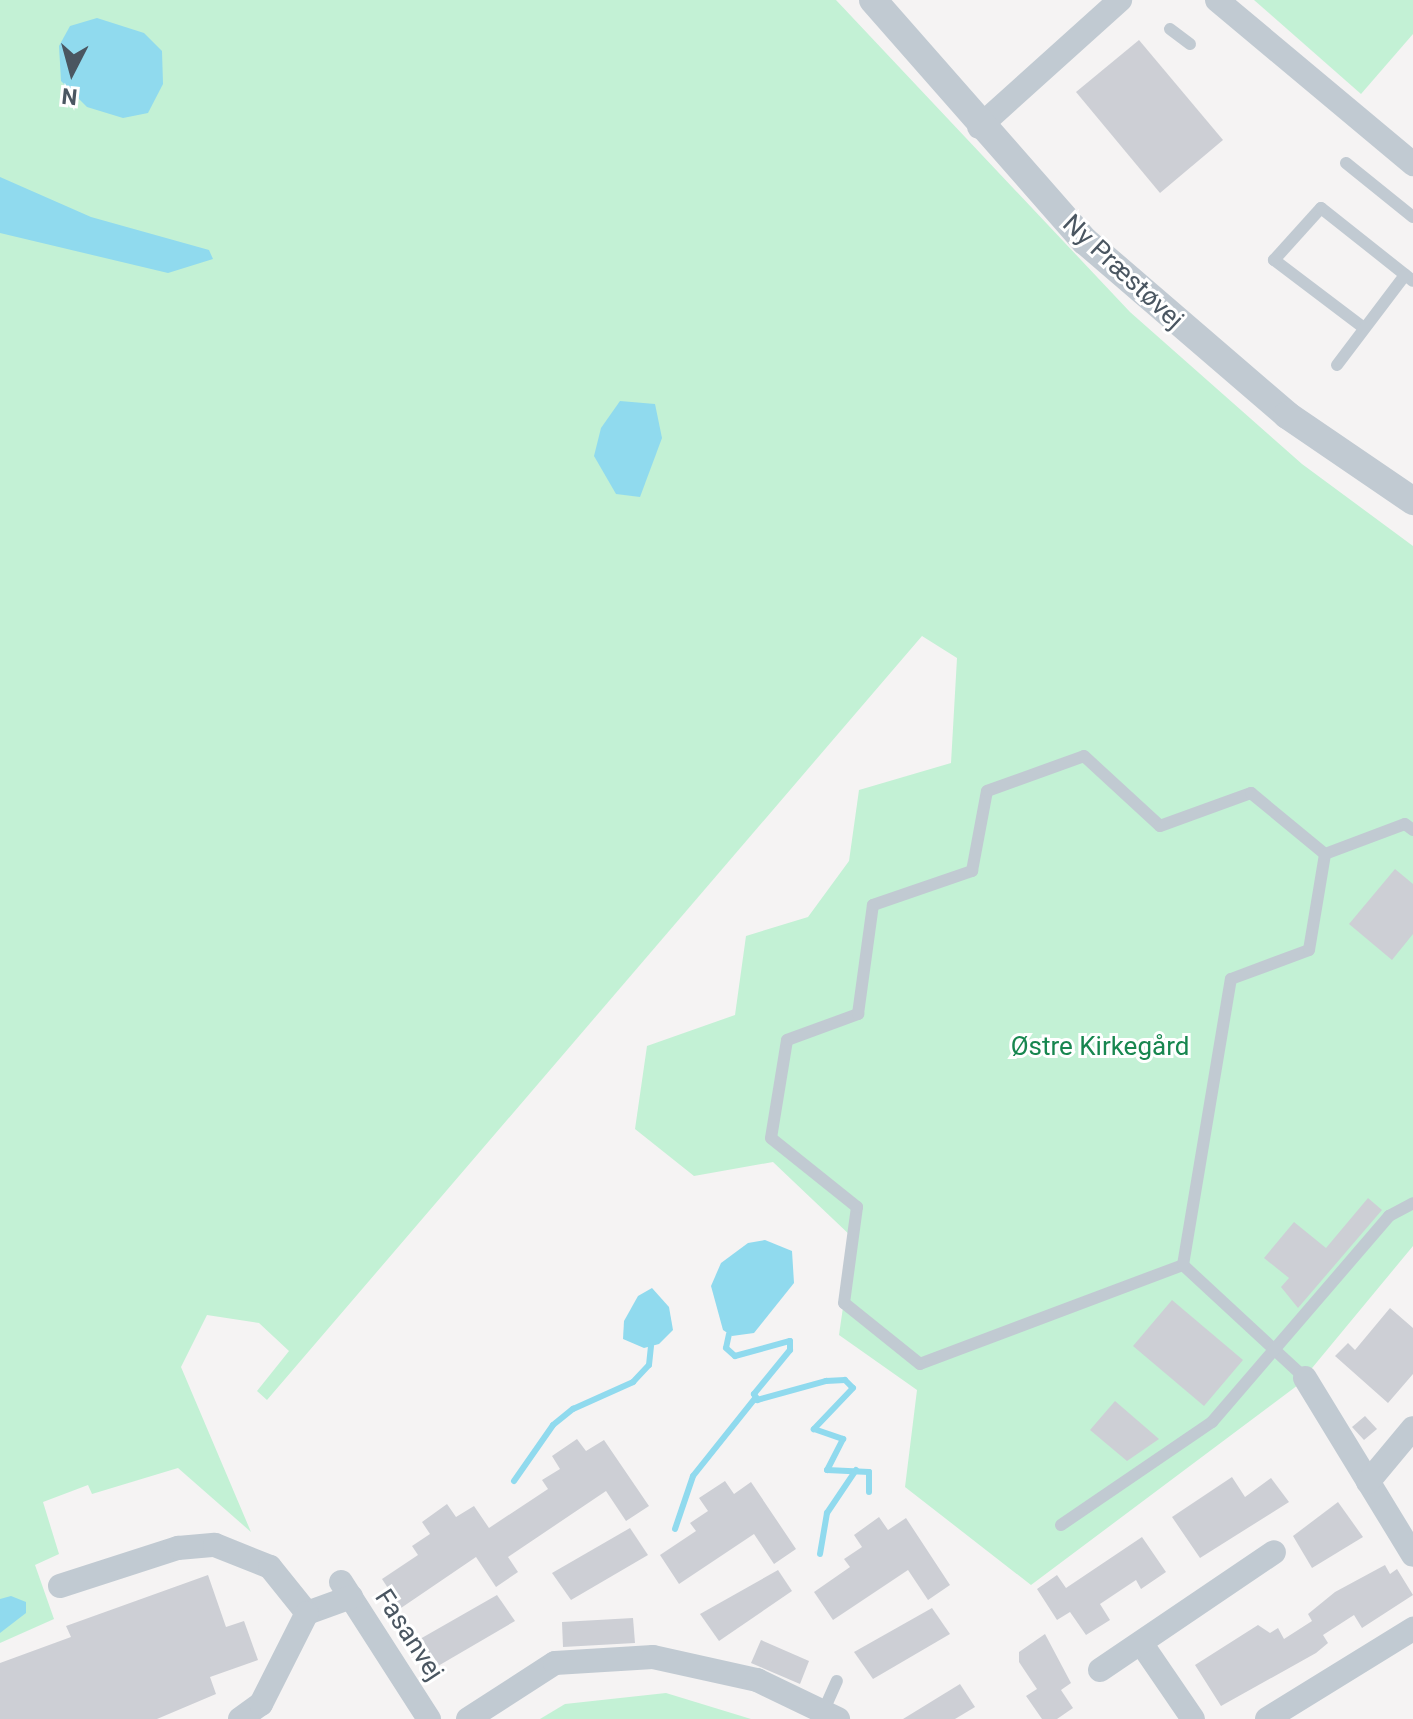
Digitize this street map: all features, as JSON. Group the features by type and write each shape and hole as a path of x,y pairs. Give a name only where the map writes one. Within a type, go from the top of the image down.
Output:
{"street":[{"name":"Ny Præstøvej","path":"873,0 979,127 1085,241 1189,334 1298,423 1413,501"},
{"path":"979,127 1120,0"},
{"path":"1217,0 1413,164"},
{"path":"1305,1378 1413,1555"},
{"path":"1368,1482 1413,1428"},
{"path":"60,1586 178,1548 215,1545 270,1567 307,1613 261,1704 240,1719"},
{"path":"1100,1670 1274,1552"},
{"name":"Fasanvej","path":"307,1613 346,1590 429,1719"},
{"path":"1267,1719 1296,1711 1413,1629"},
{"path":"1141,1643 1193,1719"},
{"path":"468,1719 555,1663 653,1657 757,1680 830,1716"}],"lane":[{"path":"1170,29 1190,44"},
{"path":"1346,163 1413,217"},
{"path":"1337,365 1364,328 1409,278 1321,208 1274,260 1364,328"},
{"path":"1183,1265 920,1364 844,1303 857,1207 771,1138 787,1040 858,1014 873,905 972,871 987,791 1084,756 1160,826 1251,793 1325,854"},
{"path":"1325,854 1405,824 1413,830"},
{"path":"1183,1265 1231,979 1309,950 1325,854"},
{"path":"1061,1525 1212,1422 1389,1216 1413,1203"},
{"path":"1183,1265 1305,1378"},
{"path":"830,1716 837,1681"}],"green space":[{"name":"Østre Kirkegård","path":"0,0 836,0 1130,312 1302,464 1413,546 1413,1246 1298,1385 1031,1585 905,1487 917,1390 839,1335 853,1238 773,1162 694,1176 635,1129 647,1046 735,1015 746,936 808,917 849,861 859,790 951,763 957,658 922,636 267,1400 257,1391 289,1351 259,1323 207,1315 181,1367 251,1532 178,1468 92,1494 88,1485 43,1502 59,1554 35,1565 54,1619 0,1643"},
{"path":"1254,0 1413,0 1413,34 1361,94"},
{"path":"666,1693 751,1719 540,1719 565,1704"}],"water":[{"path":"97,18 144,33 162,51 163,84 148,113 123,118 87,107 61,81 59,46 70,26"},
{"path":"0,177 91,217 209,250 213,259 168,273 0,233"},
{"path":"620,401 655,404 662,438 640,497 616,494 594,456 601,428"},
{"path":"765,1240 792,1251 794,1283 754,1333 732,1336 723,1330 711,1286 721,1263 748,1243"},
{"path":"652,1288 669,1307 673,1330 659,1344 644,1348 623,1339 624,1321 638,1296"},
{"path":"11,1596 26,1602 26,1613 0,1633 0,1599"}],"building":[{"path":"1139,40 1223,140 1160,193 1076,92"},
{"path":"1395,869 1413,884 1413,934 1392,960 1349,924"},
{"path":"1368,1198 1382,1210 1298,1308 1281,1287 1289,1278 1264,1258 1294,1222 1326,1248"},
{"path":"1172,1300 1243,1360 1204,1406 1133,1346"},
{"path":"1390,1308 1413,1328 1413,1374 1388,1403 1335,1356 1348,1343 1355,1350"},
{"path":"1115,1401 1159,1439 1127,1461 1090,1430"},
{"path":"1365,1416 1377,1429 1364,1440 1352,1427"},
{"path":"577,1439 586,1451 604,1440 649,1506 626,1521 606,1491 508,1557 518,1572 496,1587 476,1557 401,1608 382,1579 418,1555 412,1546 430,1534 422,1522 447,1504 456,1517 474,1506 489,1528 548,1489 542,1480 560,1469 552,1456"},
{"path":"1232,1477 1245,1497 1271,1478 1289,1502 1200,1558 1172,1517"},
{"path":"725,1481 734,1494 751,1482 796,1549 774,1564 754,1534 679,1584 660,1555 696,1531 690,1523 708,1511 699,1498"},
{"path":"1338,1502 1363,1537 1312,1568 1293,1536"},
{"path":"879,1517 888,1530 906,1518 950,1585 928,1600 908,1570 833,1620 814,1592 850,1567 844,1559 862,1547 854,1535"},
{"path":"630,1528 648,1555 571,1600 552,1573"},
{"path":"1142,1537 1166,1572 1141,1589 1136,1580 1100,1604 1110,1620 1086,1635 1070,1612 1057,1620 1037,1589 1057,1575 1066,1588"},
{"path":"1385,1565 1390,1574 1397,1569 1413,1595 1362,1628 1354,1615 1323,1635 1328,1643 1316,1653 1221,1706 1195,1665 1258,1625 1270,1633 1278,1628 1284,1639 1312,1621 1308,1614 1335,1592"},
{"path":"778,1570 792,1591 719,1641 700,1614"},
{"path":"208,1575 226,1627 244,1621 258,1660 210,1677 216,1694 157,1719 0,1719 0,1663 71,1637 66,1626"},
{"path":"497,1595 515,1621 438,1666 420,1639"},
{"path":"932,1608 950,1634 873,1679 854,1652"},
{"path":"633,1618 635,1643 563,1647 562,1622"},
{"path":"1045,1634 1071,1683 1061,1690 1073,1708 1057,1719 1042,1719 1026,1696 1037,1689 1019,1662 1019,1652"},
{"path":"761,1640 809,1661 800,1684 751,1663"},
{"path":"960,1684 975,1707 955,1719 903,1719"}],"waterway":[{"path":"729,1334 726,1348 735,1356 790,1341 790,1350 754,1394 757,1400 826,1381 845,1380 853,1388 814,1429 843,1439 827,1470 869,1472 869,1492"},
{"path":"514,1481 553,1425 573,1409 633,1382 649,1365 651,1346"},
{"path":"675,1529 693,1476 756,1397"},
{"path":"820,1554 827,1513 856,1470"}]}
